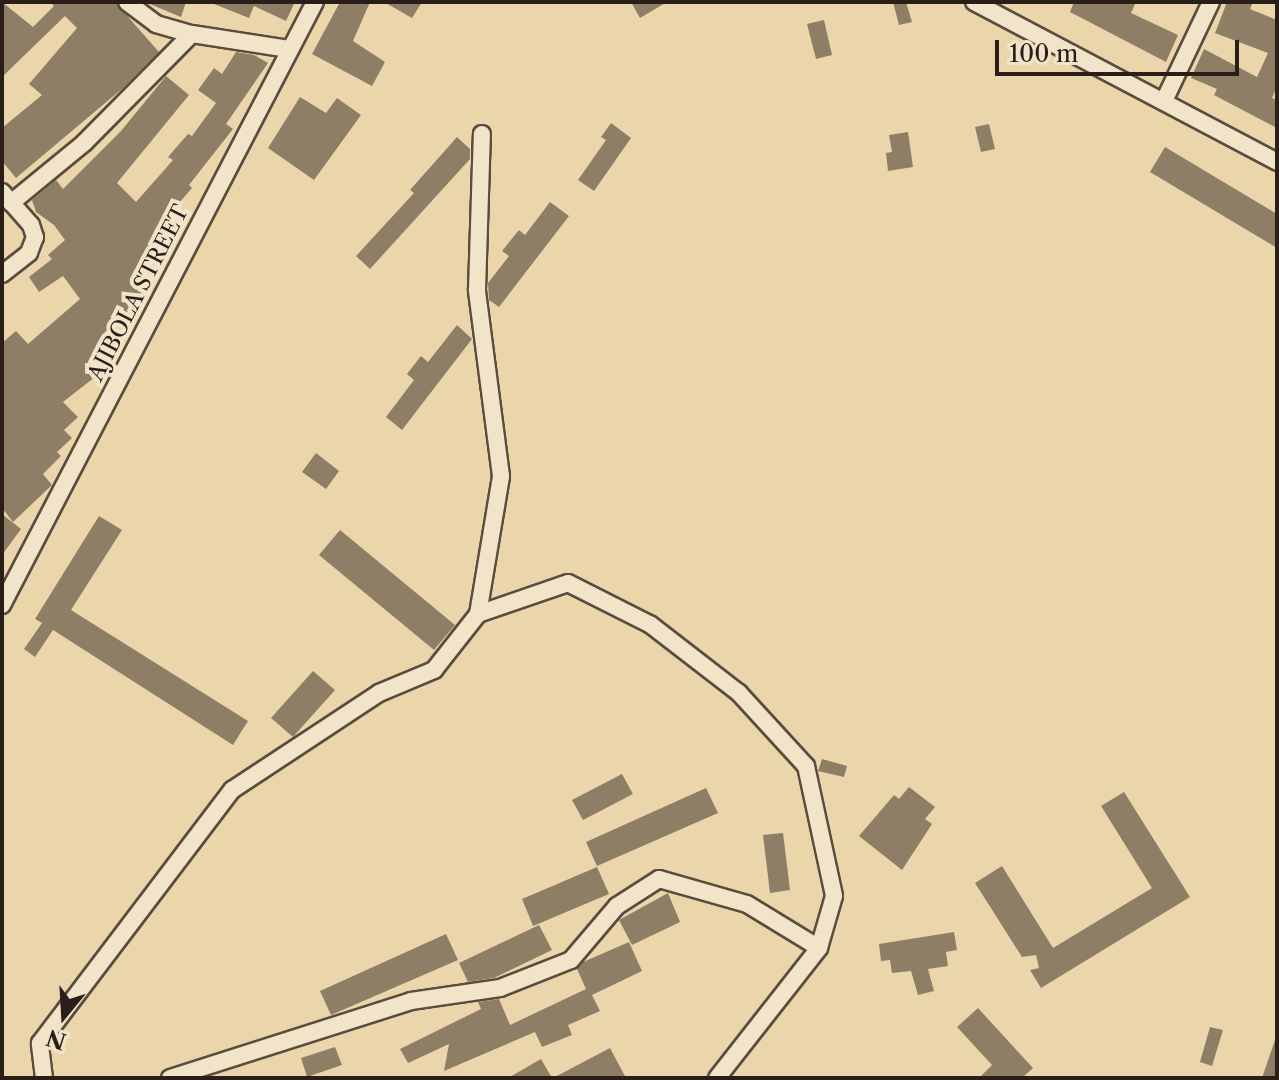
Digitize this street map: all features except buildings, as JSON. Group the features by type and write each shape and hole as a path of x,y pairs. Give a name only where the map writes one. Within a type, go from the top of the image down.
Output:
{"street":[{"path":"127,2 156,24 192,34 289,49"},
{"name":"AJIBOLA STREET","path":"2,605 315,2"},
{"path":"974,2 1277,162"},
{"path":"1164,101 1211,2"},
{"path":"2,274 29,253 35,237 31,225 7,197 84,143 192,34"},
{"path":"44,1078 40,1043 232,790 379,693 434,670 478,614 501,476 477,290 482,134"},
{"path":"478,614 568,583 651,625 739,693 806,766 834,896 819,948 717,1078"},
{"path":"170,1078 411,1001 500,988 571,960 617,906 659,879 747,904 819,948"}]}
